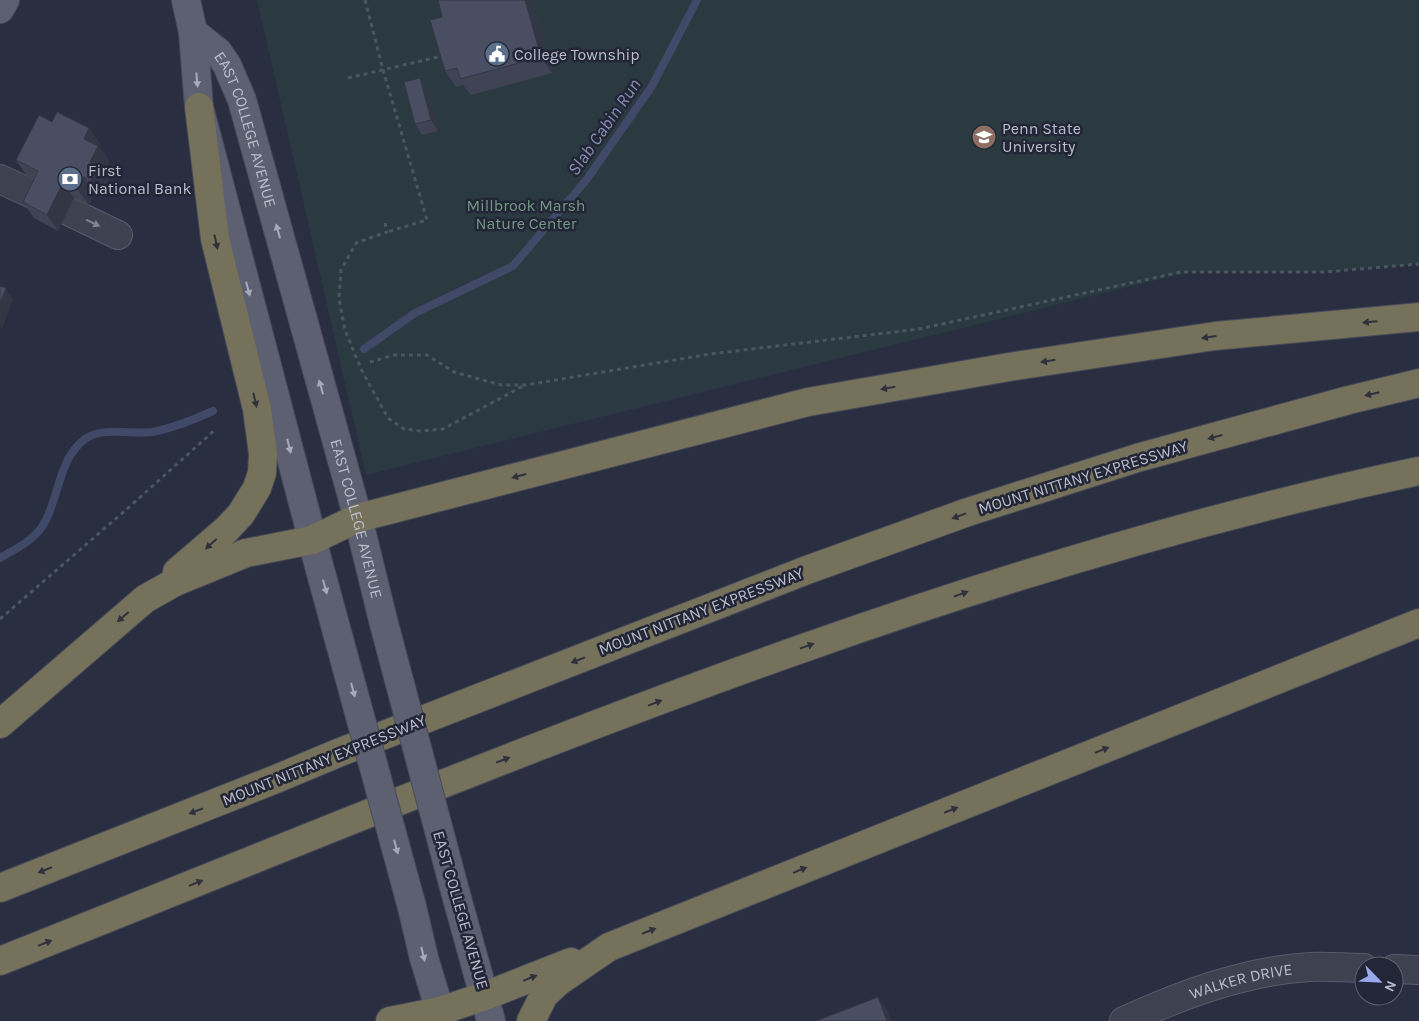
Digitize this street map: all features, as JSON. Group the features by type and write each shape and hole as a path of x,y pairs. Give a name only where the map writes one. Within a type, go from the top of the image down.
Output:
{"highway":[{"path":"0,724 204,550 236,519 251,500 262,472 262,435 257,409 215,240 199,107"},
{"path":"145,599 175,582 246,553 312,540 358,518 808,402 1009,367 1215,336 1419,317"},
{"name":"MOUNT NITTANY EXPRESSWAY","path":"0,888 276,779 338,752 816,566 968,512 1137,458 1419,383"},
{"path":"0,961 457,777 802,647 1008,578 1177,530 1348,486 1419,471"},
{"path":"390,1021 488,1009 609,947 1419,623"},
{"path":"531,1021 544,996 558,982 609,947"}],"main road":[{"path":"0,9 5,0"},
{"name":"EAST COLLEGE AVENUE","path":"186,0 193,32 199,107 266,356 312,540 441,1016"},
{"name":"EAST COLLEGE AVENUE","path":"193,32 218,52 227,65 242,100 358,518 383,620 488,1009"}],"street":[{"path":"0,179 43,199"},
{"path":"68,211 118,235"},
{"name":"WALKER DRIVE","path":"1124,1021 1203,988 1255,974 1311,967 1354,968"},
{"path":"1404,969 1419,970"}],"path":[{"path":"365,0 383,70 427,220 356,244 341,270 339,299 345,330 362,371 388,418 404,429 421,431 443,428 526,384"},
{"path":"348,78 447,54"},
{"path":"385,223 387,232"},
{"path":"370,362 394,355 427,355 454,372 500,385 526,384 710,354 919,329 1181,272 1324,272 1419,264"},
{"path":"0,619 216,429"}],"green space":[{"name":"Millbrook Marsh Nature Center","path":"257,0 1419,0 1419,264 1324,272 1189,272 366,475"}],"building":[{"name":"College Township","path":"438,0 525,0 541,57 460,79 457,68 445,71 430,20 442,17"},
{"path":"420,78 431,120 415,124 404,82"},
{"name":"First National Bank","path":"57,112 89,128 84,139 98,146 90,162 98,166 91,181 83,177 78,190 63,182 47,215 23,202 38,171 16,160 39,115 52,122"},
{"path":"0,286 6,288 0,304"},
{"path":"878,997 887,1021 816,1021"}],"waterway":[{"name":"Slab Cabin Run","path":"364,349 415,313 513,266 587,179 652,86 697,0"},
{"name":"Slab Cabin Run","path":"0,558 32,538 42,527 65,466 70,456 85,439 92,435 109,432 152,432 183,423 213,411"}],"place":[{"name":"College Township","path":"497,54"},
{"name":"Penn State University","path":"984,137"},
{"name":"First National Bank","path":"70,179"}]}
